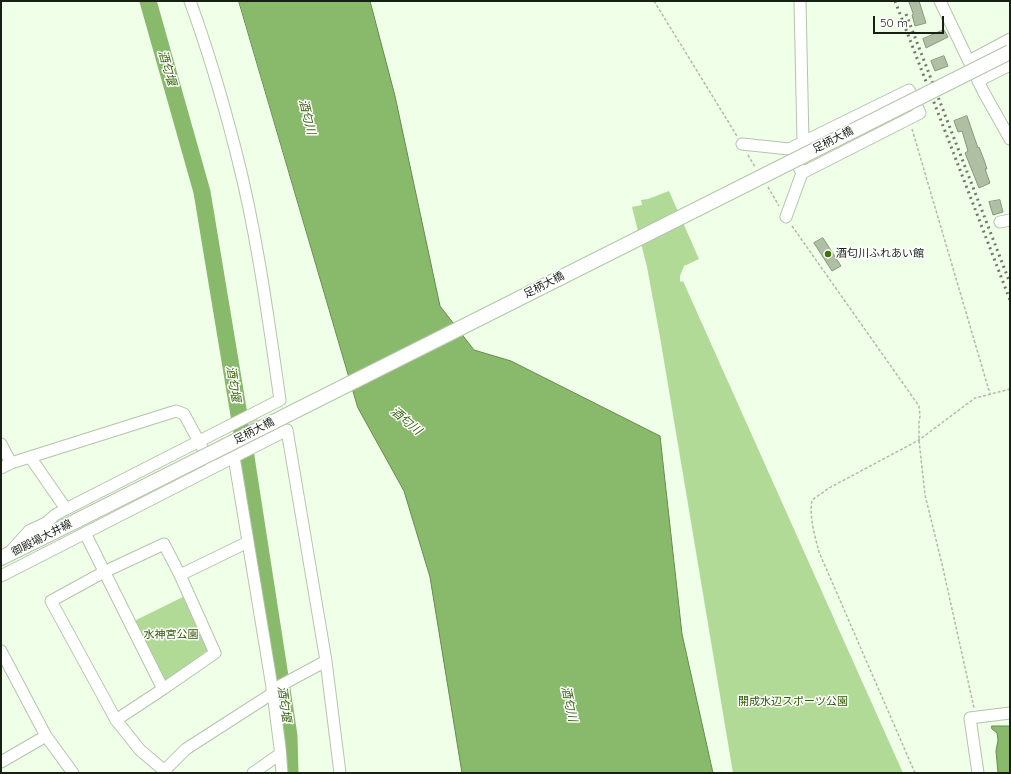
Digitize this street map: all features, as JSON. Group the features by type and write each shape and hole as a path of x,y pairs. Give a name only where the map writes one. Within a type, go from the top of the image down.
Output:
{"main road":[{"name":"足柄大橋","path":"78,520 1010,52"},
{"name":"御殿場大井線","path":"4,557 78,520"}],"street":[{"path":"4,557 29,531 46,523 54,515 280,400 265,296 236,152 215,78 190,1"},
{"path":"800,1 803,142"},
{"path":"940,1 978,81 1010,139"},
{"path":"969,61 1010,39"},
{"path":"978,81 1010,65"},
{"path":"742,144 789,149 909,90 920,113 802,173 786,217"},
{"path":"789,149 802,173"},
{"path":"1,444 6,465 176,411 184,414 213,467"},
{"path":"1,576 287,430 326,661 340,773"},
{"path":"240,454 248,542 277,688 282,773"},
{"path":"30,457 66,509"},
{"path":"85,533 163,689"},
{"path":"180,575 248,542"},
{"path":"116,720 215,653 180,575 164,544 104,572 51,601 116,720 140,750 164,772 186,748 277,688 326,661"},
{"path":"1,652 46,736 73,773"},
{"path":"978,773 970,718 1010,713"},
{"path":"1,762 46,736"},
{"path":"253,773 280,754"}],"path":[{"path":"654,1 758,170"},
{"path":"912,128 990,394"},
{"path":"766,184 786,217 919,406 920,440 925,495 944,572 976,717"},
{"path":"914,773 819,552 812,525 810,507 812,500 829,488 920,440 975,398 1010,389"}],"green space":[{"name":"開成水辺スポーツ公園","path":"669,191 699,259 684,266 680,276 680,282 683,281 903,773 733,773 660,337 647,267 632,207 642,205 641,200"},
{"name":"水神宮公園","path":"185,596 209,649 165,683 132,622"}],"water":[{"name":"酒匂川","path":"239,1 370,1 395,96 440,306 474,350 511,361 660,436 682,634 713,773 462,773 430,577 404,491 358,408"},
{"path":"992,726 1010,726 1010,773 998,773 996,751 998,740 997,733 992,729"}],"building":[{"path":"909,1 919,1 926,23 915,26"},
{"path":"944,30 948,37 926,48 923,39"},
{"path":"944,56 948,66 935,71 931,61"},
{"path":"967,116 978,148 979,147 984,160 987,169 985,169 990,183 979,188 965,153 968,151 962,131 958,132 954,121"},
{"path":"1000,200 1003,212 993,215 989,202"},
{"name":"酒匂川ふれあい館","path":"823,238 841,266 832,271 814,243"}],"waterway":[{"name":"酒匂堰","path":"148,1 202,192 246,457 283,696 289,736 290,773"}],"tunnel":[{"path":"251,415 260,444"}],"railway":[{"path":"895,1 1010,300"},
{"path":"906,14 1010,283"}],"place":[{"name":"酒匂川ふれあい館","path":"828,254"}]}
